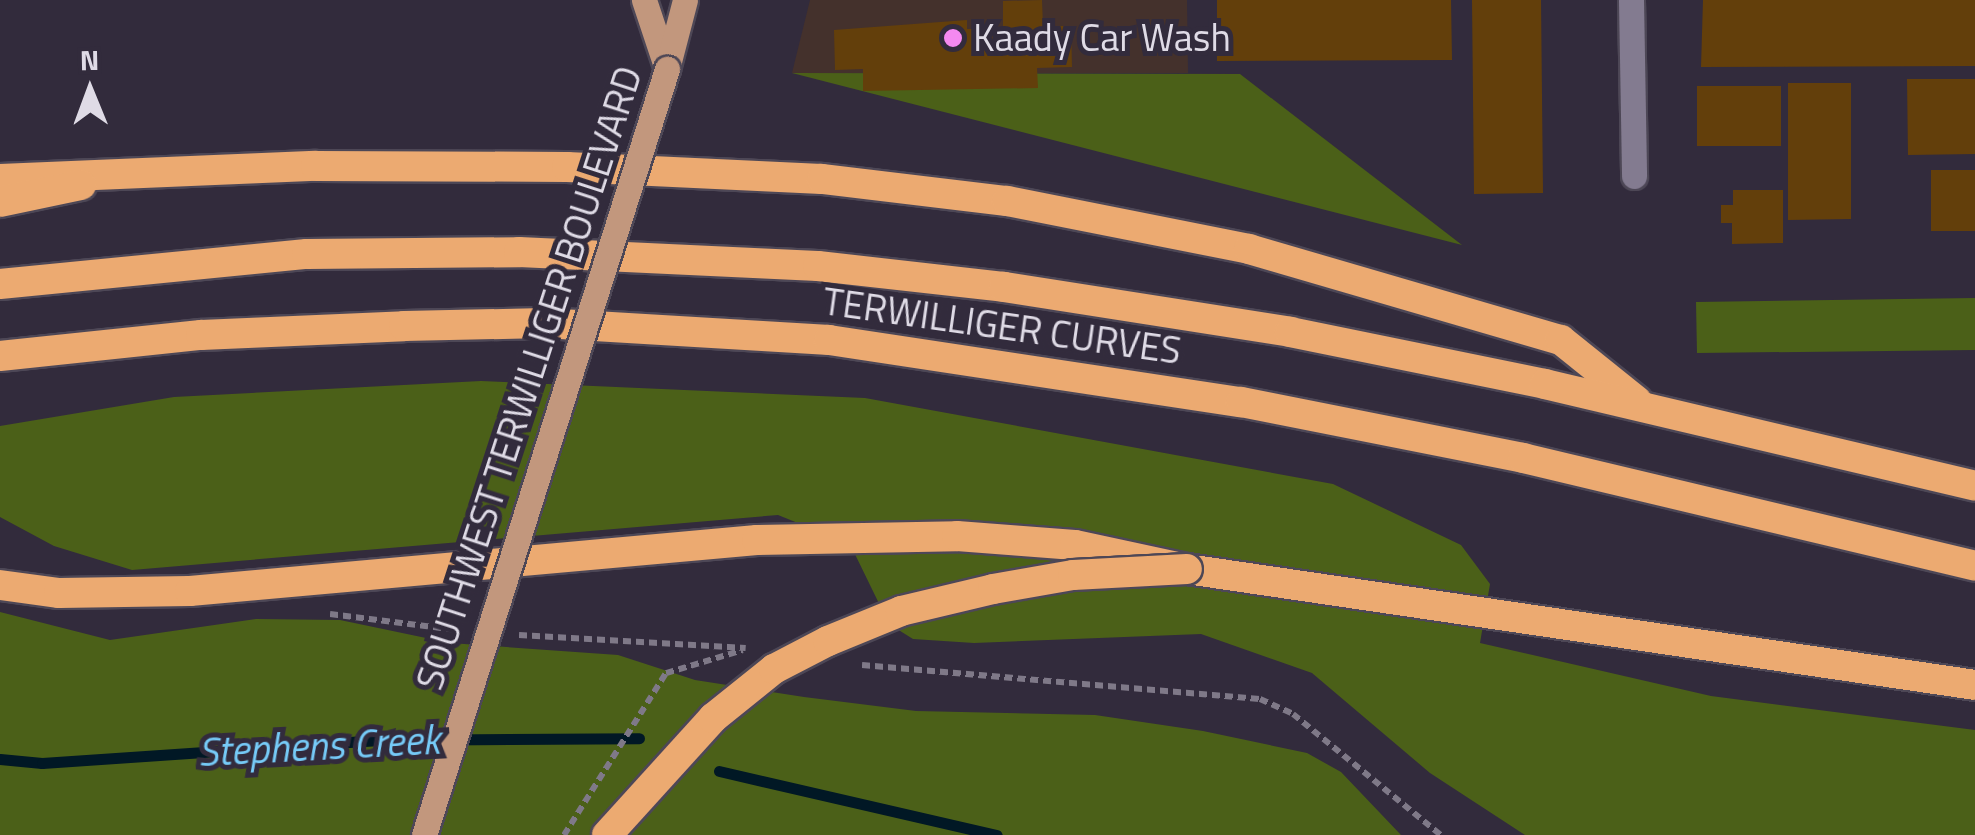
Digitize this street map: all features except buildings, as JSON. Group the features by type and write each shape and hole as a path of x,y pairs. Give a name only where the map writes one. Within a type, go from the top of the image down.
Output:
{"highway":[{"path":"0,179 98,180 298,167 567,167 822,179 1007,200 1249,249 1562,340 1643,406"},
{"path":"0,202 98,180"},
{"name":"TERWILLIGER CURVES","path":"0,284 308,254 519,252 818,266 1004,286 1290,332 1643,406 1975,486"},
{"name":"TERWILLIGER CURVES","path":"0,356 201,335 404,326 544,324 829,340 1241,402 1504,454 1975,566"},
{"path":"0,585 59,593 190,590 757,540 957,536 1075,545 1187,570 1975,685"},
{"path":"607,835 713,718 774,669 813,648 901,611 992,589 1072,574 1187,570"}],"main road":[{"path":"644,0 666,69"},
{"name":"SOUTHWEST TERWILLIGER BOULEVARD","path":"424,835 686,0"}],"street":[{"path":"1631,0 1634,176"}],"path":[{"path":"564,835 666,672 748,648 764,650"},
{"path":"850,662 1260,698 1293,714 1441,835"}],"shaded area":[{"path":"810,0 1187,0 1188,73 792,73"}],"green space":[{"path":"792,73 1240,74 1462,245"},
{"path":"1975,298 1975,350 1697,353 1696,302"},
{"path":"481,381 865,398 1333,484 1461,545 1490,584 1480,643 1711,696 1975,730 1975,835 1525,835 1430,773 1312,673 1201,634 974,643 913,639 889,624 850,544 778,515 132,570 54,546 0,517 0,426 174,397"},
{"path":"0,612 110,640 256,619 340,620 450,643 618,655 695,680 804,697 916,711 1095,715 1203,731 1307,753 1341,772 1401,835 0,835"}],"waterway":[{"name":"Stephens Creek","path":"0,759 42,763 379,740 639,738"},
{"name":"Stephens Creek","path":"719,771 997,835"}],"place":[{"name":"Kaady Car Wash","path":"953,38"}]}
